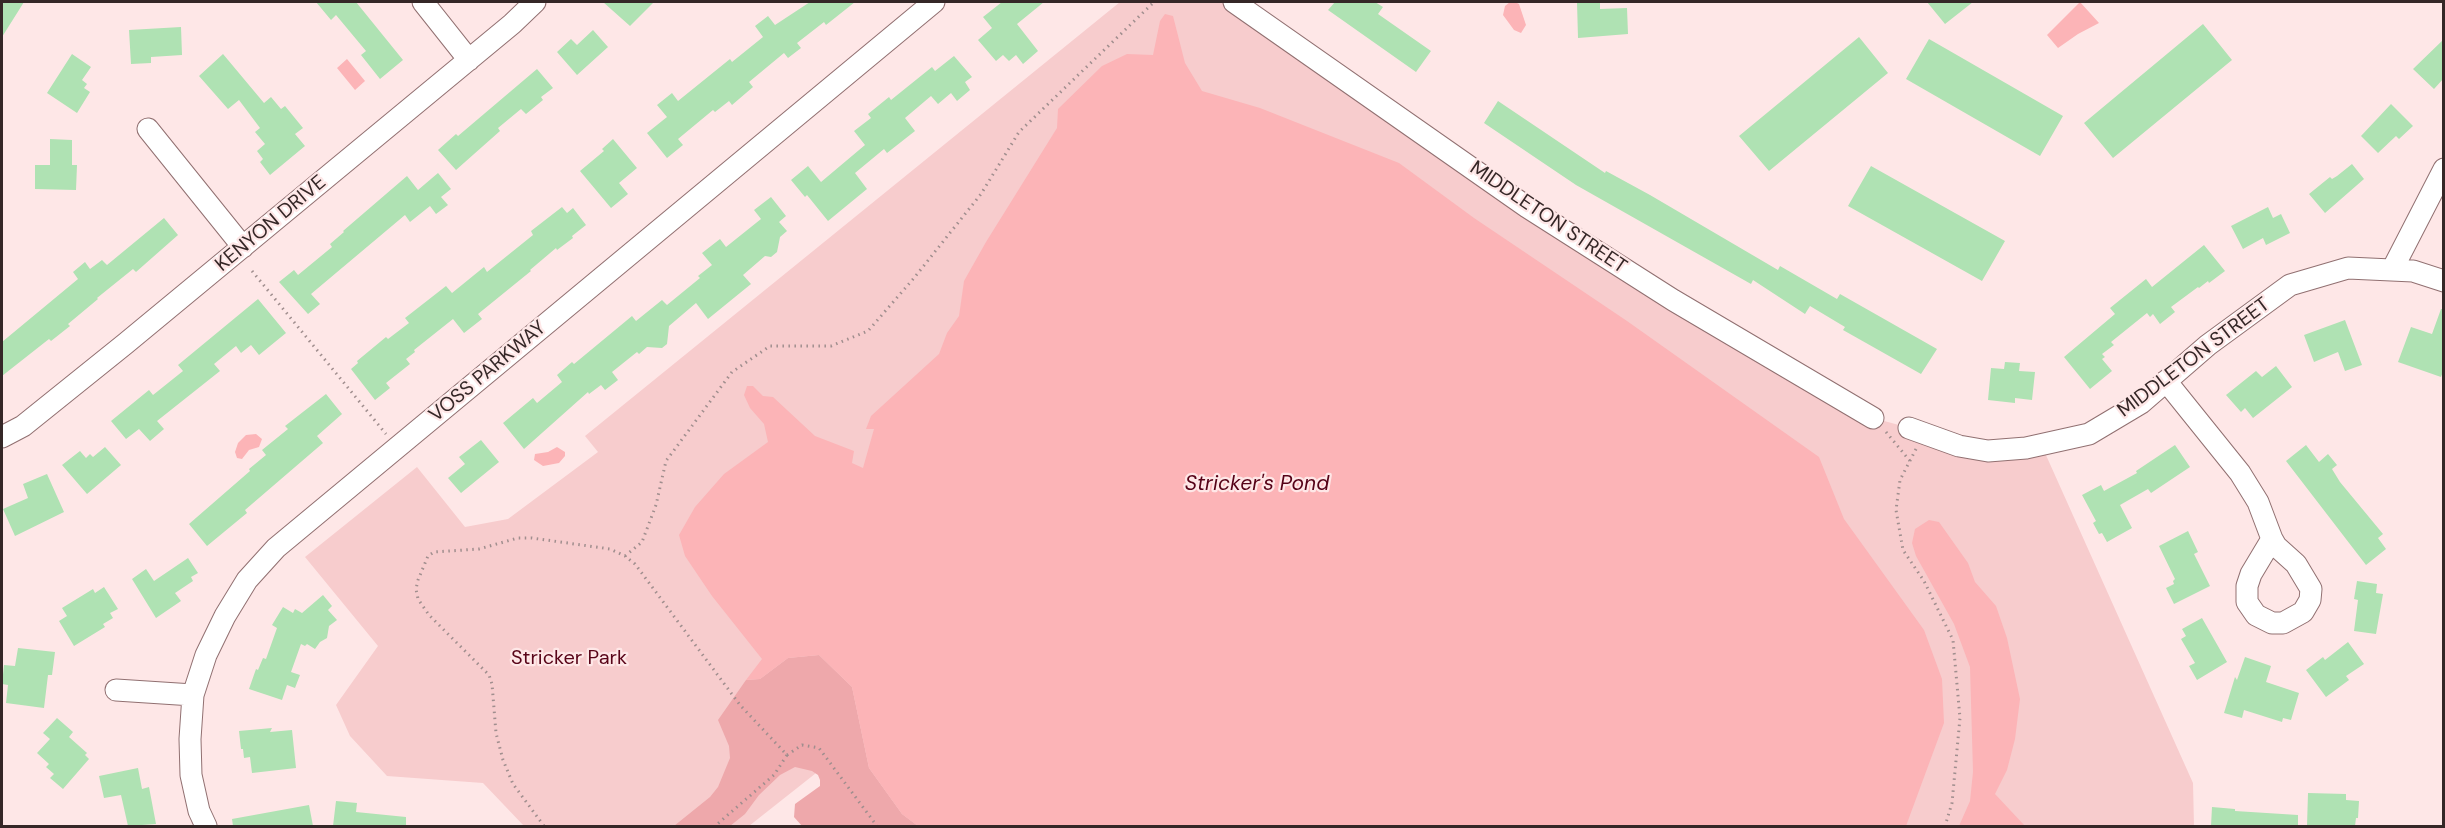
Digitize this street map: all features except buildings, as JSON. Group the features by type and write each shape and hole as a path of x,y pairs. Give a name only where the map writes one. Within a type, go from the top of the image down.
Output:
{"street":[{"path":"423,2 469,60"},
{"name":"KENYON DRIVE","path":"2,437 40,414 469,60 535,2"},
{"name":"VOSS PARKWAY","path":"206,826 191,775 190,739 193,695 206,655 225,616 247,580 276,548 934,2"},
{"name":"MIDDLETON STREET","path":"1234,2 1527,207 1673,300 1873,418"},
{"path":"148,129 243,247"},
{"path":"2392,270 2444,169"},
{"name":"MIDDLETON STREET","path":"1917,430 1959,446 1988,451 2026,448 2089,434 2141,403 2208,345 2290,285 2348,268 2413,271 2444,280"},
{"path":"2166,381 2240,473 2258,502 2272,539"},
{"path":"116,690 193,695"}],"path":[{"path":"625,556 642,542 656,505 666,461 732,372 770,346 831,346 868,331 981,194 1019,132 1154,2"},
{"path":"252,271 389,437"},
{"path":"1917,430 1900,480 1896,510 1903,550 1924,581 1953,640 1960,718 1952,803 1945,826"},
{"path":"544,826 513,784 503,760 496,733 492,684 489,675 422,606 416,589 418,580 428,556 434,552 479,549 519,538 609,549 625,556 635,564 740,705 787,755"},
{"path":"715,826 774,775 787,755 802,746 819,747 877,826"}],"green space":[{"name":"Stricker's Pond","path":"1120,2 1234,2 1527,207 1873,418 1925,432 1959,446 2041,444 2193,783 2194,826 878,826 830,762 749,826 524,826 483,783 387,776 350,736 336,705 378,646 305,557 417,467 465,527 508,519 598,452 585,436"}],"shaded area":[{"path":"819,655 852,687 869,768 902,814 918,826 802,826 794,817 795,804 820,786 820,780 818,775 812,771 795,767 780,775 759,795 745,814 730,826 674,826 710,797 718,787 730,758 729,746 718,720 746,680 760,679 788,658"}],"water":[{"path":"1510,2 1519,4 1526,25 1521,33 1514,30 1503,15 1505,6"},
{"path":"2080,2 2099,23 2058,48 2047,35"},
{"name":"Stricker's Pond","path":"1165,14 1173,16 1185,63 1202,91 1260,108 1399,163 1474,218 1627,321 1819,457 1844,519 1924,630 1942,679 1944,723 1906,826 918,826 902,814 869,768 852,687 819,655 788,658 760,679 746,680 762,659 712,596 685,556 679,535 695,507 724,474 768,442 764,424 750,408 744,395 747,386 753,386 763,396 773,397 815,436 854,451 852,463 863,468 874,429 866,429 871,416 939,354 947,333 959,316 964,281 1057,128 1058,109 1102,66 1127,54 1153,55 1160,21"},
{"path":"347,59 365,81 355,90 337,68"},
{"path":"256,434 262,439 259,447 249,450 242,459 237,458 235,452 238,443 246,435"},
{"path":"557,447 565,452 565,456 559,463 543,466 534,460 535,454 548,452"},
{"path":"1929,520 1939,522 1968,563 1975,582 1996,606 2007,638 2020,699 2015,739 2007,770 1995,794 2025,826 1959,826 1970,801 1973,772 1970,667 1954,624 1916,556 1912,543 1915,529"}],"park label":[{"name":"Stricker Park","path":"569,659"}]}
